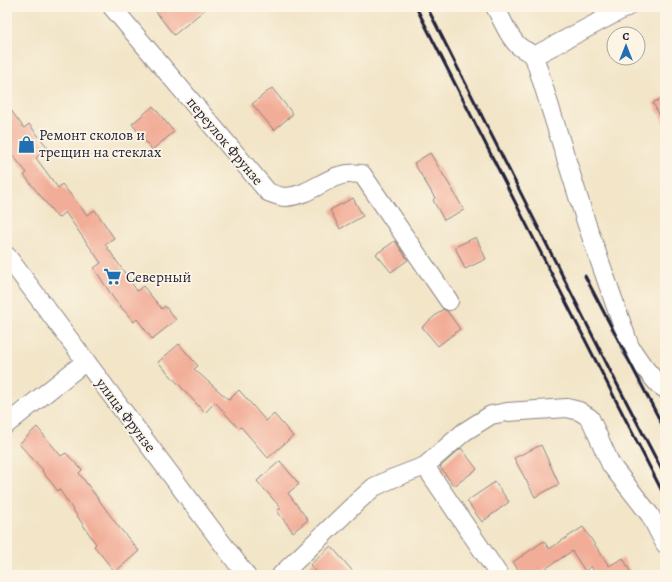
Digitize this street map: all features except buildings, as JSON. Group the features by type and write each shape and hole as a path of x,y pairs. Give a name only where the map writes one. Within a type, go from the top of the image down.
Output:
{"street":[{"name":"переулок Фрунзе","path":"112,7 268,192 285,197 303,193 341,174 352,172 362,174 449,301"},
{"path":"495,7 514,41 521,48 534,56 586,222 630,347 643,366 658,384 665,389"},
{"path":"534,56 627,7"},
{"name":"улица Фрунзе","path":"7,256 246,575"},
{"path":"7,424 86,362"},
{"path":"281,575 374,487 425,466 464,432 492,415 499,413 567,408 579,411 590,418 594,423 611,466 650,515 665,544"},
{"path":"425,466 499,575"}],"railway":[{"path":"416,7 665,497"},
{"path":"427,7 665,476"},
{"path":"585,276 665,430"}],"place":[{"name":"Ремонт сколов и трещин на стеклах","path":"26,144"},
{"name":"Северный","path":"113,277"}]}
